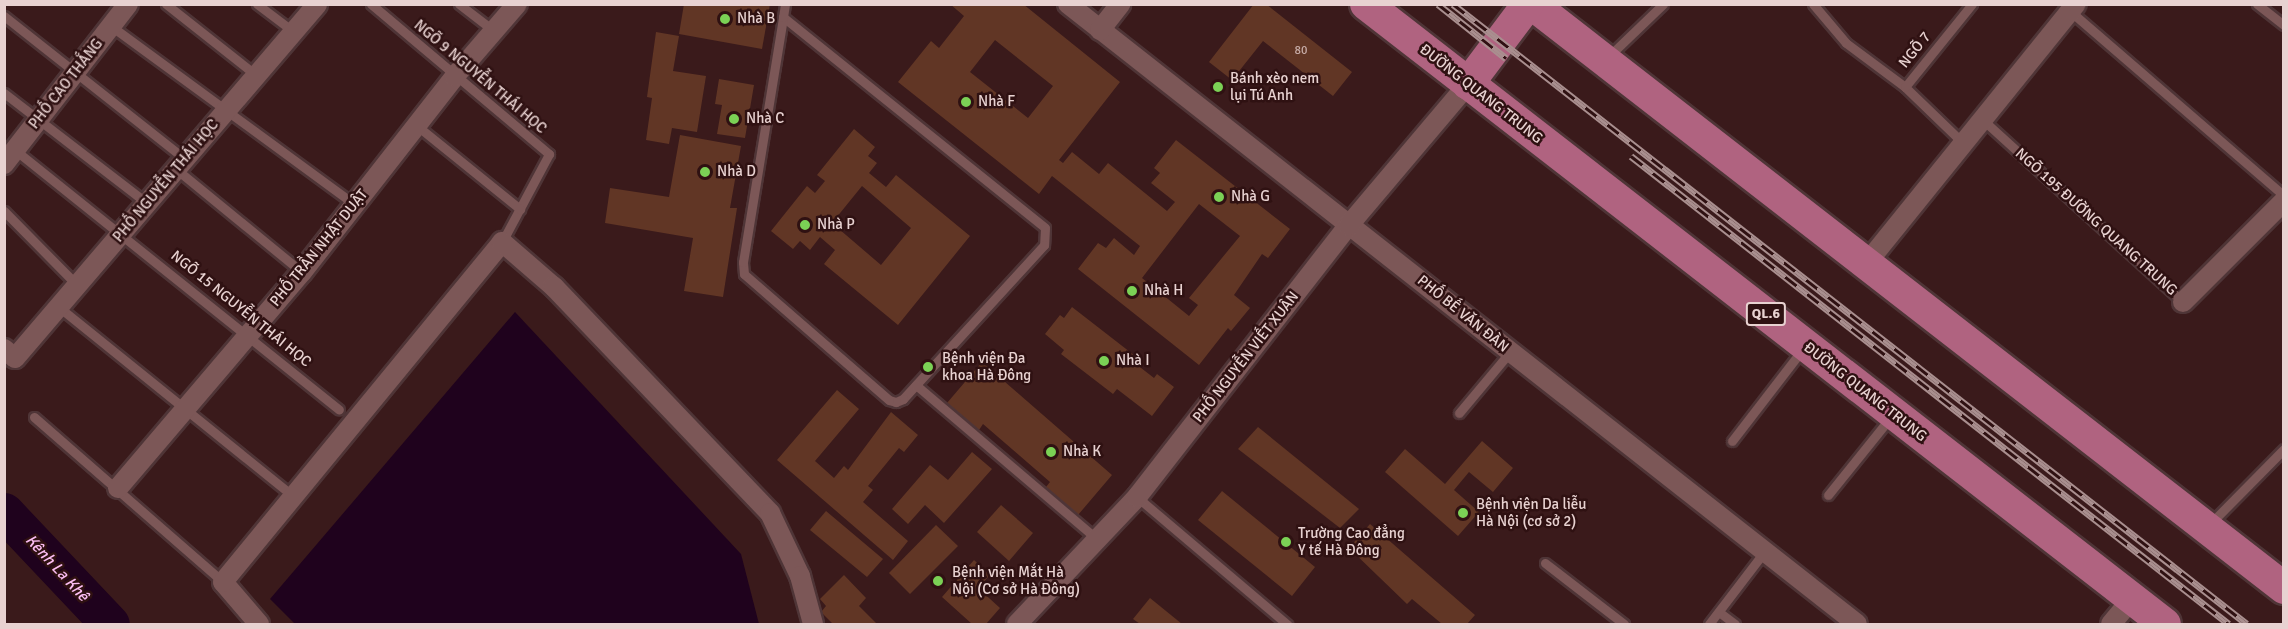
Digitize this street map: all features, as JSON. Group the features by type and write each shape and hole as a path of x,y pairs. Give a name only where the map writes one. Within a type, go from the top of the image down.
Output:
{"highway":[{"name":"ĐƯỜNG QUANG TRUNG","path":"1366,4 2165,624"},
{"path":"1468,84 1530,4 2283,588"}],"street":[{"name":"PHỐ CAO THẮNG","path":"10,157 128,4"},
{"name":"PHỐ NGUYỄN THÁI HỌC","path":"10,353 60,308 317,4"},
{"name":"PHỐ TRẦN NHẬT DUẬT","path":"118,488 187,410 302,272 455,76 517,4"},
{"name":"PHỐ BẾ VĂN ĐÀN","path":"1068,4 1856,624"},
{"path":"1100,30 1120,4"},
{"path":"1866,264 2073,8"},
{"name":"PHỐ NGUYỄN VIẾT XUÂN","path":"1017,624 1137,496 1349,225 1468,84"},
{"name":"NGÕ 195 ĐƯỜNG QUANG TRUNG","path":"2183,302 2283,201"},
{"path":"260,624 223,582 502,242 554,287 770,513 800,576 813,624"},
{"path":"2111,624 2132,599"}],"lane":[{"path":"166,4 256,75"},
{"path":"257,4 294,32"},
{"name":"NGÕ 9 NGUYỄN THÁI HỌC","path":"370,4 549,154 502,242"},
{"path":"459,4 495,31"},
{"path":"783,17 1045,228 1044,245 903,399 889,400 744,274 783,17 785,4"},
{"path":"1604,61 1663,4"},
{"path":"1813,4 1846,43 1905,87 1963,143"},
{"name":"NGÕ 7","path":"1905,87 1972,4"},
{"path":"2257,4 2283,25"},
{"path":"2073,8 2283,196"},
{"path":"4,16 75,73 302,272"},
{"path":"111,26 354,204"},
{"path":"4,93 147,203"},
{"name":"NGÕ 195 ĐƯỜNG QUANG TRUNG","path":"1983,120 2183,302"},
{"path":"416,125 520,209"},
{"name":"NGÕ 15 NGUYỄN THÁI HỌC","path":"10,157 123,233 339,410"},
{"path":"4,212 78,286"},
{"path":"60,308 293,496"},
{"path":"1732,441 1805,345"},
{"path":"1460,412 1510,352"},
{"path":"916,385 1098,540"},
{"path":"1828,495 1894,414"},
{"path":"34,417 223,582"},
{"path":"2206,528 2283,449"},
{"path":"1137,496 1287,624"},
{"path":"1709,624 1764,552"},
{"path":"1545,562 1624,624"},
{"path":"1719,612 1735,624"}],"shaded area":[{"path":"515,312 741,554 759,624 295,624 270,599"}],"building":[{"name":"Nhà B","path":"684,4 770,4 762,49 679,34"},
{"path":"950,4 1023,4 1120,82 1059,160 1063,163 1072,152 1099,174 1108,163 1167,211 1175,202 1151,183 1160,173 1154,168 1176,140 1290,229 1268,258 1262,254 1234,295 1250,308 1231,331 1228,328 1199,365 1078,269 1098,243 1106,248 1114,238 1134,255 1140,246 1052,176 1039,194 898,82 931,41 939,48 964,16","holes":["995,40 1053,86 1028,118 970,72","1199,204 1240,236 1189,298 1198,305 1189,316 1142,278"]},
{"path":"1254,4 1266,4 1352,72 1333,96 1263,41 1232,80 1209,62"},
{"path":"656,32 679,36 673,71 706,76 697,132 672,128 669,144 646,140 652,98 647,97"},
{"name":"Nhà C","path":"719,79 754,85 745,138 717,134 722,105 715,104"},
{"name":"Nhà P","path":"854,129 875,147 868,156 877,163 869,173 886,187 896,175 970,236 898,325 824,264 835,250 820,237 810,250 800,241 793,249 771,231 807,186 815,193 825,181 817,175","holes":["862,186 911,228 881,265 832,223"]},
{"path":"680,135 741,146 730,208 737,208 723,297 684,291 693,238 605,223 610,188 669,197"},
{"name":"Nhà I","path":"1072,307 1139,359 1136,364 1154,378 1157,374 1174,387 1152,416 1117,389 1113,394 1061,354 1064,350 1045,334 1060,315 1064,318"},
{"name":"Nhà K","path":"982,362 1112,475 1078,515 1046,487 1050,482 983,424 979,430 947,403"},
{"path":"837,390 859,409 815,461 834,478 844,466 848,470 891,412 918,435 904,452 899,448 868,486 873,490 863,502 908,541 893,560 777,460"},
{"path":"1258,427 1359,509 1340,528 1238,449"},
{"path":"1482,441 1513,468 1493,492 1469,472 1454,490 1479,512 1458,536 1385,472 1405,449 1445,484"},
{"path":"972,452 992,469 944,523 925,505 908,524 892,509 930,465 948,480"},
{"path":"1222,491 1315,567 1292,596 1198,520"},
{"path":"1001,505 1033,533 1009,561 977,532"},
{"path":"826,511 883,559 867,577 810,530"},
{"path":"1370,524 1475,615 1467,624 1442,624 1412,599 1407,604 1349,548"},
{"path":"936,525 958,546 910,594 889,573"},
{"path":"974,560 990,575 978,588 1000,608 986,624 972,624 942,597"},
{"path":"844,575 866,598 859,606 877,624 833,624 821,612 826,606 820,599"},
{"path":"1150,598 1182,624 1140,624 1133,619"}],"waterway":[{"name":"Kênh La Khê","path":"4,512 110,624"}],"railway":[{"path":"1438,4 1506,58"},
{"path":"1453,4 2247,624"},
{"path":"1631,156 2229,624"}],"place":[{"name":"Nhà B","path":"725,19"},
{"name":"Bánh xèo nem lụi Tú Anh","path":"1218,87"},
{"name":"Nhà F","path":"966,102"},
{"name":"Nhà C","path":"734,119"},
{"name":"Nhà D","path":"705,172"},
{"name":"Nhà G","path":"1219,197"},
{"name":"Nhà P","path":"805,225"},
{"name":"Nhà H","path":"1132,291"},
{"name":"Nhà I","path":"1104,361"},
{"name":"Bệnh viện Đa khoa Hà Đông","path":"928,367"},
{"name":"Nhà K","path":"1051,452"},
{"name":"Bệnh viện Da liễu Hà Nội (cơ sở 2)","path":"1463,513"},
{"name":"Trường Cao đẳng Y tế Hà Đông","path":"1286,542"},
{"name":"Bệnh viện Mắt Hà Nội (Cơ sở Hà Đông)","path":"938,581"}]}
